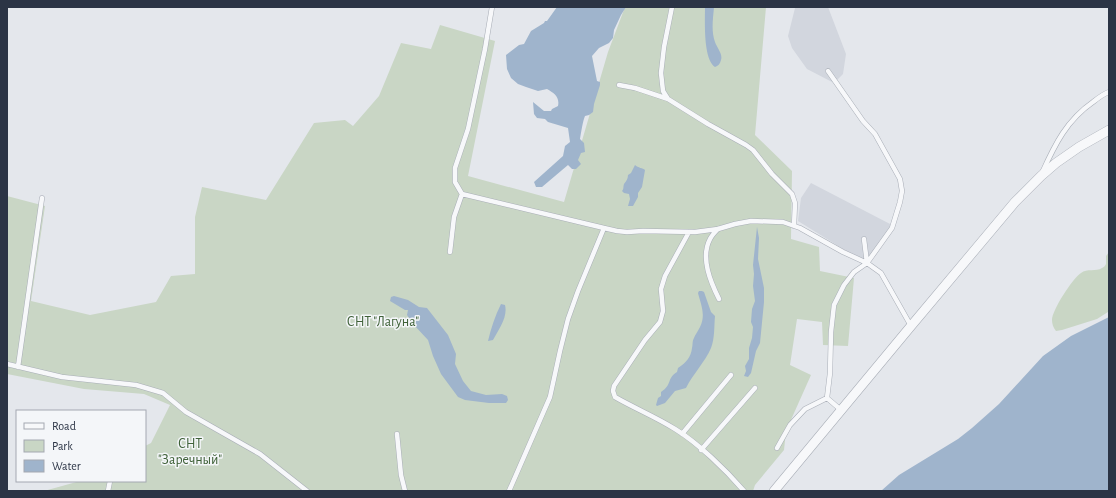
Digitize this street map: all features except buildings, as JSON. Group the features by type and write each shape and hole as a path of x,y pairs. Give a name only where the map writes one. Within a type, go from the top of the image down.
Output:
{"street":[{"path":"774,491 1015,202 1056,163 1079,147 1109,130"}],"lane":[{"path":"492,7 485,49 468,129 456,168 455,182 462,194 617,231 627,232 695,232 718,229 751,221 783,222 800,228 843,252 867,263 881,274 911,326"},
{"path":"668,99 662,91 661,72 672,7"},
{"path":"827,398 834,305 844,284 854,272 867,263 892,228 902,191 900,179 875,134 863,120 828,71"},
{"path":"619,85 635,88 668,99 753,150 772,174 792,194 795,203 794,226"},
{"path":"1041,176 1052,148 1068,125 1086,107 1109,92"},
{"path":"450,252 454,217 462,194"},
{"path":"18,367 42,198"},
{"path":"509,491 550,397 568,319 604,228"},
{"path":"718,229 710,239 707,247 706,258 714,288 719,299"},
{"path":"689,232 665,276 661,289 663,311 660,322 645,340 614,386 613,391 615,397 674,428 682,434 744,491"},
{"path":"864,239 867,263"},
{"path":"7,364 62,377 136,385 163,393 186,412 260,454 307,491"},
{"path":"682,434 731,375"},
{"path":"701,450 755,388"},
{"path":"827,398 842,410"},
{"path":"777,448 790,425 805,409 827,398"},
{"path":"397,434 401,475 405,491"}],"shaded area":[{"path":"828,7 846,54 843,74 834,83 807,69 792,48 788,36 795,8"},
{"path":"811,183 892,225 867,263 798,221 801,198"}],"green space":[{"name":"СНТ \"Лагуна\"","path":"625,7 766,7 755,135 792,171 791,239 819,247 820,271 854,278 848,346 823,345 822,322 797,319 790,365 811,375 786,431 784,450 755,485 753,491 44,491 76,482 146,482 146,446 151,443 170,405 144,394 84,389 7,374 7,196 45,206 31,301 90,315 156,302 171,276 195,274 195,217 202,187 266,200 314,123 345,120 353,126 379,96 401,43 431,49 440,25 495,41 468,176 564,202 608,52"},
{"path":"1109,252 1108,312 1097,319 1056,331 1052,323 1053,315 1068,287 1077,276 1083,272 1097,270 1104,267 1106,264 1106,256"}],"water":[{"path":"557,7 626,7 614,30 613,38 609,43 599,48 592,56 597,81 600,82 600,85 593,112 585,116 584,120 580,139 584,143 585,152 581,153 578,160 581,164 576,169 572,169 568,165 542,187 536,187 534,182 563,156 565,146 570,142 568,128 548,122 545,119 537,118 534,114 533,102 544,111 551,111 558,106 558,100 554,94 547,89 538,91 518,84 511,78 507,69 506,55 519,45 524,44 531,31 547,21"},
{"path":"705,7 714,7 713,34 715,42 721,53 721,61 715,67 711,63 708,56 705,30"},
{"path":"635,165 645,170 642,187 638,193 638,197 633,206 628,206 630,199 629,194 622,191 628,175 631,173"},
{"path":"757,227 759,238 758,259 764,288 764,302 760,343 756,351 751,373 748,377 744,376 746,371 745,366 749,359 749,348 753,327 751,322 752,309 755,301 753,265"},
{"path":"699,291 704,292 711,312 715,316 714,336 711,348 686,388 675,391 665,403 657,406 658,398 661,396 661,392 665,389 672,377 677,372 678,368 686,362 691,354 693,339 702,323 703,318 698,293"},
{"path":"394,296 408,300 419,307 427,308 448,335 456,354 455,364 463,381 471,391 486,395 502,394 507,396 508,400 506,403 489,403 465,400 458,397 441,374 428,340 414,325 413,318 409,318 407,315 408,310 405,310 390,301 391,297"},
{"path":"501,304 505,305 506,309 504,318 493,340 488,341 493,322"},
{"path":"1109,317 1109,491 881,491 899,475 958,439 972,428 999,404 1043,356 1071,336"}],"park label":[{"name":"СНТ \"Заречный\"","path":"190,452"}]}
